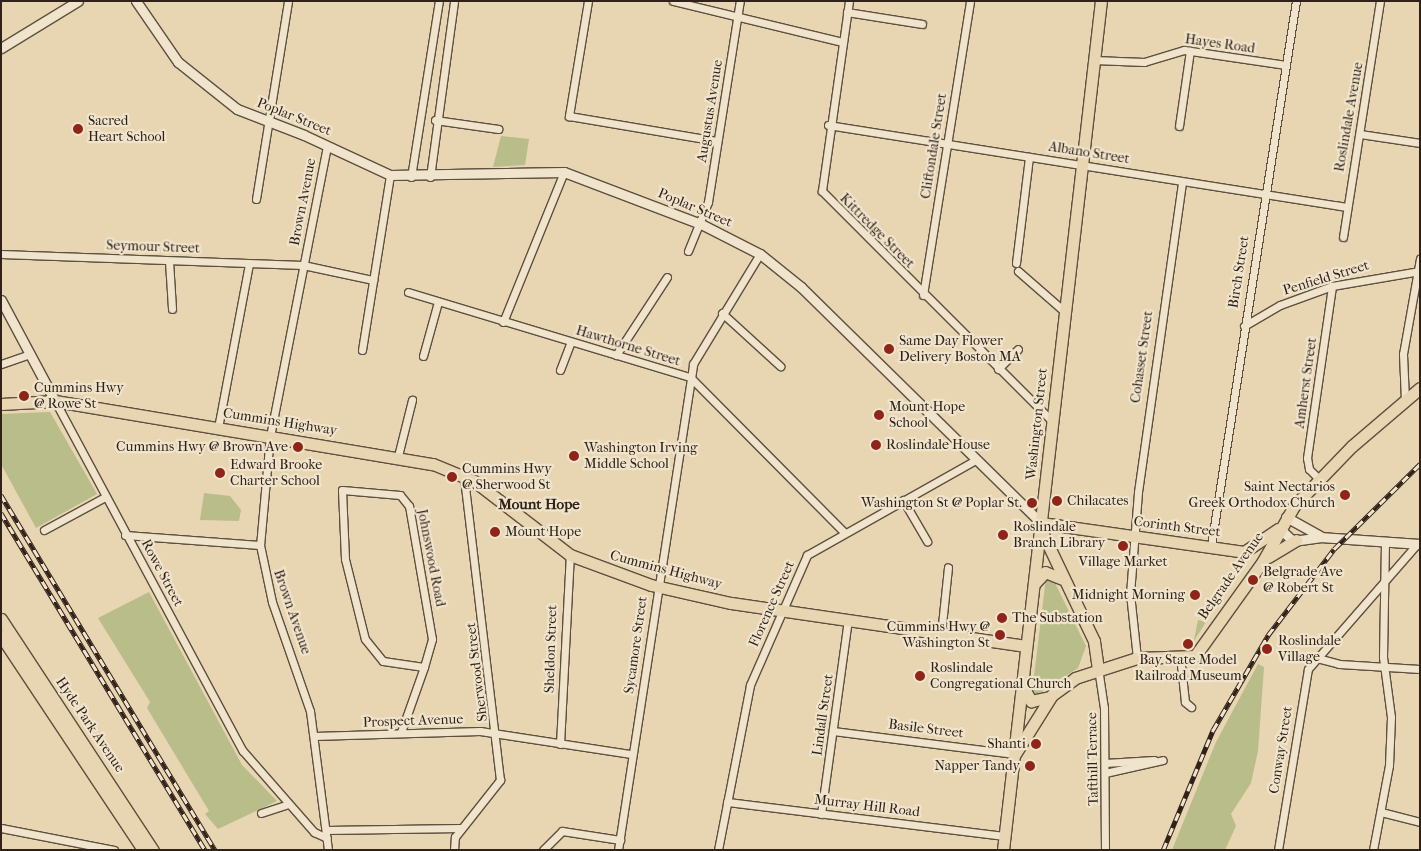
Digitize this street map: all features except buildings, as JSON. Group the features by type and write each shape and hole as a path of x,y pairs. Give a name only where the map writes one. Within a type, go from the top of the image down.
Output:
{"main road":[{"name":"Washington Street","path":"1003,850 1101,1"},
{"name":"Belgrade Avenue","path":"1180,656 1195,656 1249,575 1263,561 1286,517 1319,479 1420,388"},
{"name":"Cummins Highway","path":"1,404 56,401 398,456 464,476 570,555 656,586 781,611 1026,646"},
{"name":"Corinth Street","path":"1041,523 1244,552"},
{"path":"1041,523 1046,547 1094,641 1098,668"},
{"path":"1249,575 1252,560 1244,552 1279,528"},
{"path":"1263,561 1296,540"},
{"path":"1034,584 1045,572 1063,580"},
{"name":"Hyde Park Avenue","path":"1,619 150,849"},
{"name":"Hyde Park Avenue","path":"1,636 150,849"},
{"path":"1021,684 1031,701 1052,695 1098,668 1137,658 1180,656"},
{"path":"1015,754 1052,695"}],"street":[{"path":"1,48 78,1"},
{"name":"Poplar Street","path":"136,1 178,62 237,109 270,121 390,176 430,177 564,172 701,224 760,254 801,287 974,461 1041,523"},
{"path":"256,199 288,1"},
{"path":"411,177 438,1"},
{"path":"430,177 435,120 454,1"},
{"path":"588,1 569,116 717,141"},
{"path":"673,1 842,42"},
{"name":"Augustus Avenue","path":"688,251 701,224 740,1"},
{"name":"Kittredge Street","path":"849,1 828,125 823,193 923,295 1053,422"},
{"name":"Cliftondale Street","path":"923,295 970,1"},
{"name":"Birch Street","path":"1211,546 1264,195 1296,1"},
{"name":"Roslindale Avenue","path":"1343,237 1380,1"},
{"path":"848,12 922,24"},
{"name":"Hayes Road","path":"1094,60 1144,62 1176,50 1286,65"},
{"path":"1179,126 1190,51"},
{"path":"435,120 498,129"},
{"name":"Albano Street","path":"828,125 1082,164 1264,195 1347,206"},
{"path":"1360,134 1420,144"},
{"name":"Brown Avenue","path":"327,146 270,436 260,545 272,602 301,675 314,736 328,850"},
{"path":"1029,157 1017,267 1065,312"},
{"path":"503,322 564,172"},
{"path":"362,350 390,176"},
{"name":"Cohasset Street","path":"1137,658 1130,594 1135,537 1152,370 1182,182"},
{"name":"Seymour Street","path":"1,254 303,265 373,280"},
{"name":"Sycamore Street","path":"618,850 656,586 690,377 696,353 760,254"},
{"path":"1405,400 1403,354 1420,259"},
{"path":"169,260 172,309"},
{"path":"218,428 249,264"},
{"name":"Penfield Street","path":"1244,326 1280,305 1332,286 1419,271"},
{"path":"616,355 667,277"},
{"name":"Amherst Street","path":"1319,479 1307,463 1332,286"},
{"name":"Hawthorne Street","path":"408,292 690,377 844,532"},
{"name":"Rowe Street","path":"1,300 242,751 318,835 327,838"},
{"path":"424,356 438,302"},
{"path":"722,313 780,366"},
{"path":"560,370 571,342"},
{"path":"998,369 1018,349"},
{"path":"1,364 30,354"},
{"path":"398,456 412,400"},
{"name":"Florence Street","path":"718,850 750,685 807,555 844,532 974,461"},
{"name":"Sherwood Street","path":"454,850 461,828 500,780 497,733 464,476"},
{"name":"Johnswood Road","path":"401,732 424,667 432,627 409,506 400,495 342,490 345,560 365,639 383,661 424,667"},
{"path":"44,530 105,496"},
{"path":"903,500 927,541"},
{"path":"1286,517 1320,537"},
{"path":"1279,528 1296,540 1320,537 1419,543"},
{"path":"125,535 260,545"},
{"path":"1373,850 1381,812 1390,736 1384,580 1385,541"},
{"name":"Conway Street","path":"1278,850 1307,672 1384,580 1419,543"},
{"name":"Sheldon Street","path":"560,744 570,555"},
{"path":"941,634 948,567"},
{"name":"Lindall Street","path":"821,814 848,620"},
{"path":"1180,656 1185,702 1191,707"},
{"path":"1317,658 1387,669 1420,669"},
{"name":"Tafthill Terrace","path":"1098,668 1105,763 1105,850"},
{"name":"Basile Street","path":"833,731 1015,754"},
{"name":"Prospect Avenue","path":"314,736 401,732 497,733 631,754"},
{"path":"1105,763 1163,760 1105,773"},
{"name":"Murray Hill Road","path":"727,802 1005,836"},
{"path":"261,813 289,804"},
{"path":"1381,812 1420,822"},
{"path":"1,828 114,850"},
{"path":"326,830 461,828"},
{"path":"543,850 562,831 620,840"}],"green space":[{"path":"501,136 529,139 525,165 493,167"},
{"path":"50,412 97,494 36,528 1,464 1,414"},
{"path":"204,493 230,496 241,510 239,521 200,520"},
{"path":"1046,578 1053,579 1086,646 1078,668 1037,695 1032,692"},
{"path":"149,592 242,765 277,801 218,829 205,814 209,811 147,708 150,702 98,618"},
{"path":"1198,620 1206,622 1194,641 1194,640"},
{"path":"1258,664 1264,667 1258,751 1251,783 1231,814 1236,826 1225,850 1172,850 1216,742"}],"railway":[{"path":"1163,850 1213,730 1268,635 1334,549 1420,464"},
{"path":"1,495 215,850"},
{"path":"1,513 205,850"}],"place":[{"name":"Sacred Heart School","path":"78,129"},
{"name":"Same Day Flower Delivery Boston MA","path":"889,349"},
{"name":"Cummins Hwy @ Rowe St","path":"24,396"},
{"name":"Mount Hope School","path":"879,415"},
{"name":"Roslindale House","path":"876,445"},
{"name":"Cummins Hwy @ Brown Ave","path":"298,447"},
{"name":"Washington Irving Middle School","path":"574,456"},
{"name":"Edward Brooke Charter School","path":"220,473"},
{"name":"Cummins Hwy @ Sherwood St","path":"452,477"},
{"name":"Saint Nectarios Greek Orthodox Church","path":"1345,495"},
{"name":"Chilacates","path":"1057,501"},
{"name":"Washington St @ Poplar St.","path":"1032,503"},
{"name":"Mount Hope","path":"495,532"},
{"name":"Roslindale Branch Library","path":"1003,535"},
{"name":"Village Market","path":"1123,546"},
{"name":"Belgrade Ave @ Robert St","path":"1253,580"},
{"name":"Midnight Morning","path":"1195,595"},
{"name":"The Substation","path":"1002,618"},
{"name":"Cummins Hwy @ Washington St","path":"1000,635"},
{"name":"Bay State Model Railroad Museum","path":"1188,644"},
{"name":"Roslindale Village","path":"1267,649"},
{"name":"Roslindale Congregational Church","path":"920,676"},
{"name":"Shanti","path":"1036,744"},
{"name":"Napper Tandy","path":"1030,766"}],"district":[{"name":"Mount Hope","path":"539,505"}]}
